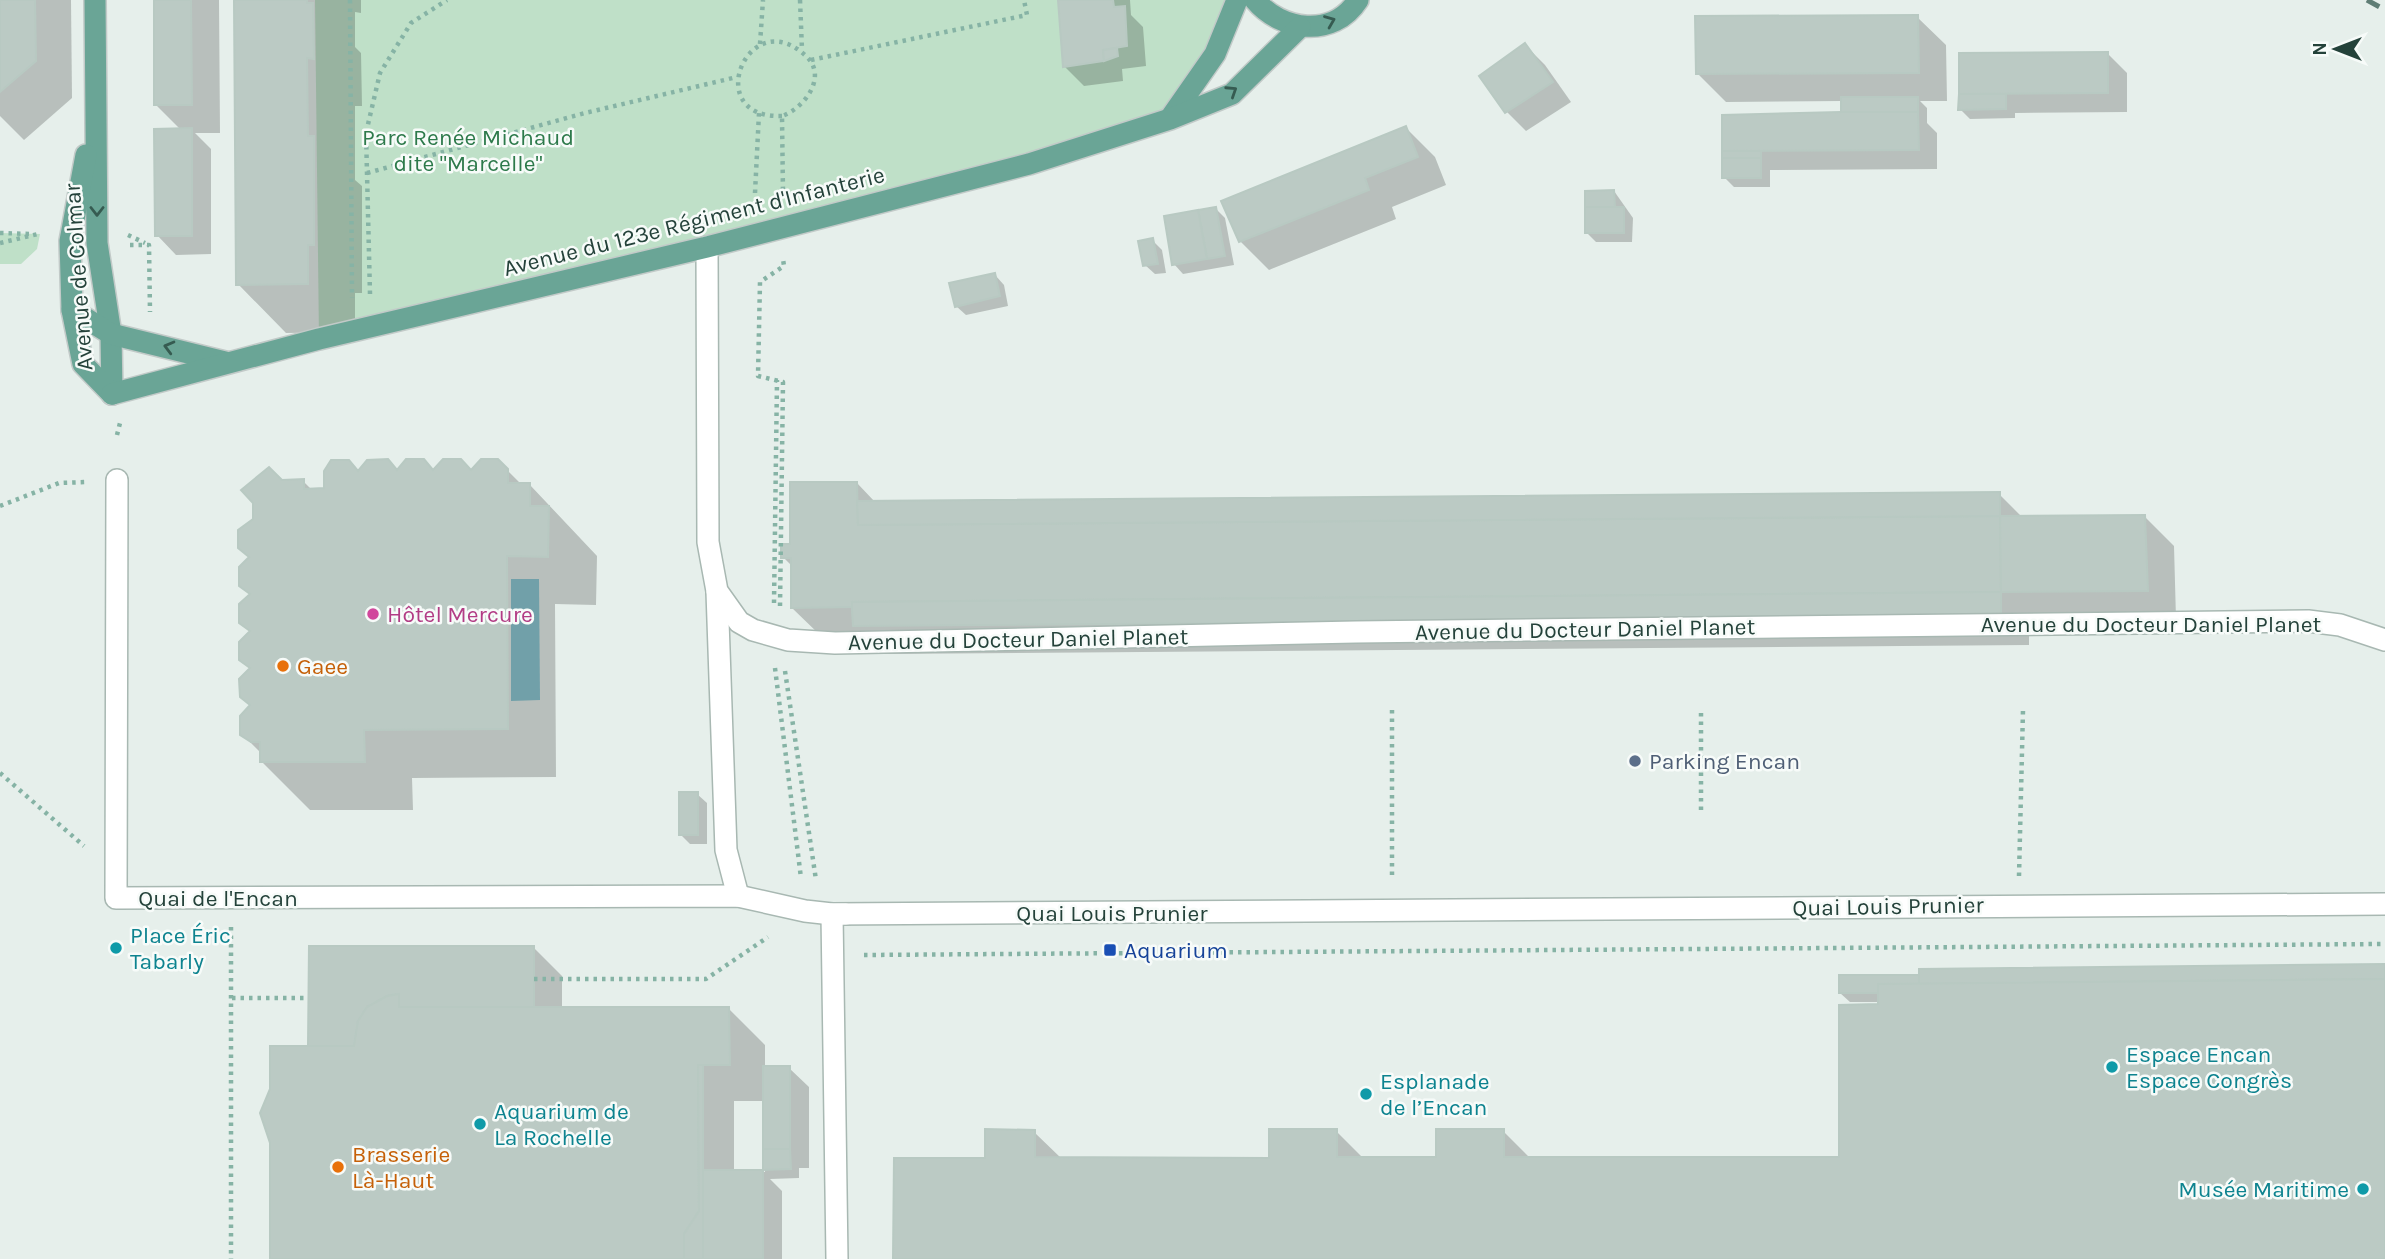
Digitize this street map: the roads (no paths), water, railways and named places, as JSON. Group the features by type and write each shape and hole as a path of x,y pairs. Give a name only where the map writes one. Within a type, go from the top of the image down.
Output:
{"main road":[{"name":"Avenue de Colmar","path":"95,0 97,243 111,334 112,394"},
{"path":"1170,119 1215,54 1237,0"},
{"path":"1255,0 1265,12 1281,22 1300,27 1319,26 1338,19 1357,0"},
{"name":"Avenue du 123e Régiment d'Infanterie","path":"112,394 227,362 707,247 1029,164 1170,119 1232,94 1300,27"},
{"name":"Avenue de Colmar","path":"96,45 90,130 70,241 72,310 83,364 112,394"},
{"name":"Avenue du 123e Régiment d'Infanterie","path":"72,310 111,334 227,362"}],"street":[{"name":"Avenue du Docteur Daniel Planet","path":"707,247 708,542 718,591 739,621 777,638 835,643 1356,632 2308,621 2340,625 2385,640"},
{"name":"Quai de l'Encan","path":"117,480 116,898 738,896"},
{"path":"718,591 726,850 738,896"},
{"name":"Quai Louis Prunier","path":"738,896 805,911 839,914 1392,913 2018,904 2385,904"},
{"path":"837,1259 833,955 839,914"}],"water":[{"path":"511,579 539,579 540,700 511,701"}],"railway":[{"path":"2367,0 2385,10"}],"place":[{"name":"Hôtel Mercure","path":"373,614"},
{"name":"Gaee","path":"283,666"},
{"name":"Parking Encan","path":"1635,761"},
{"name":"Place Éric Tabarly","path":"116,948"},
{"name":"Aquarium","path":"1110,950"},
{"name":"Espace Encan Espace Congrès","path":"2112,1067"},
{"name":"Esplanade de l’Encan","path":"1366,1094"},
{"name":"Aquarium de La Rochelle","path":"480,1124"},
{"name":"Brasserie Là-Haut","path":"338,1167"},
{"name":"Musée Maritime","path":"2363,1189"}],"park label":[{"name":"Parc Renée Michaud dite \"Marcelle\"","path":"468,150"}]}
